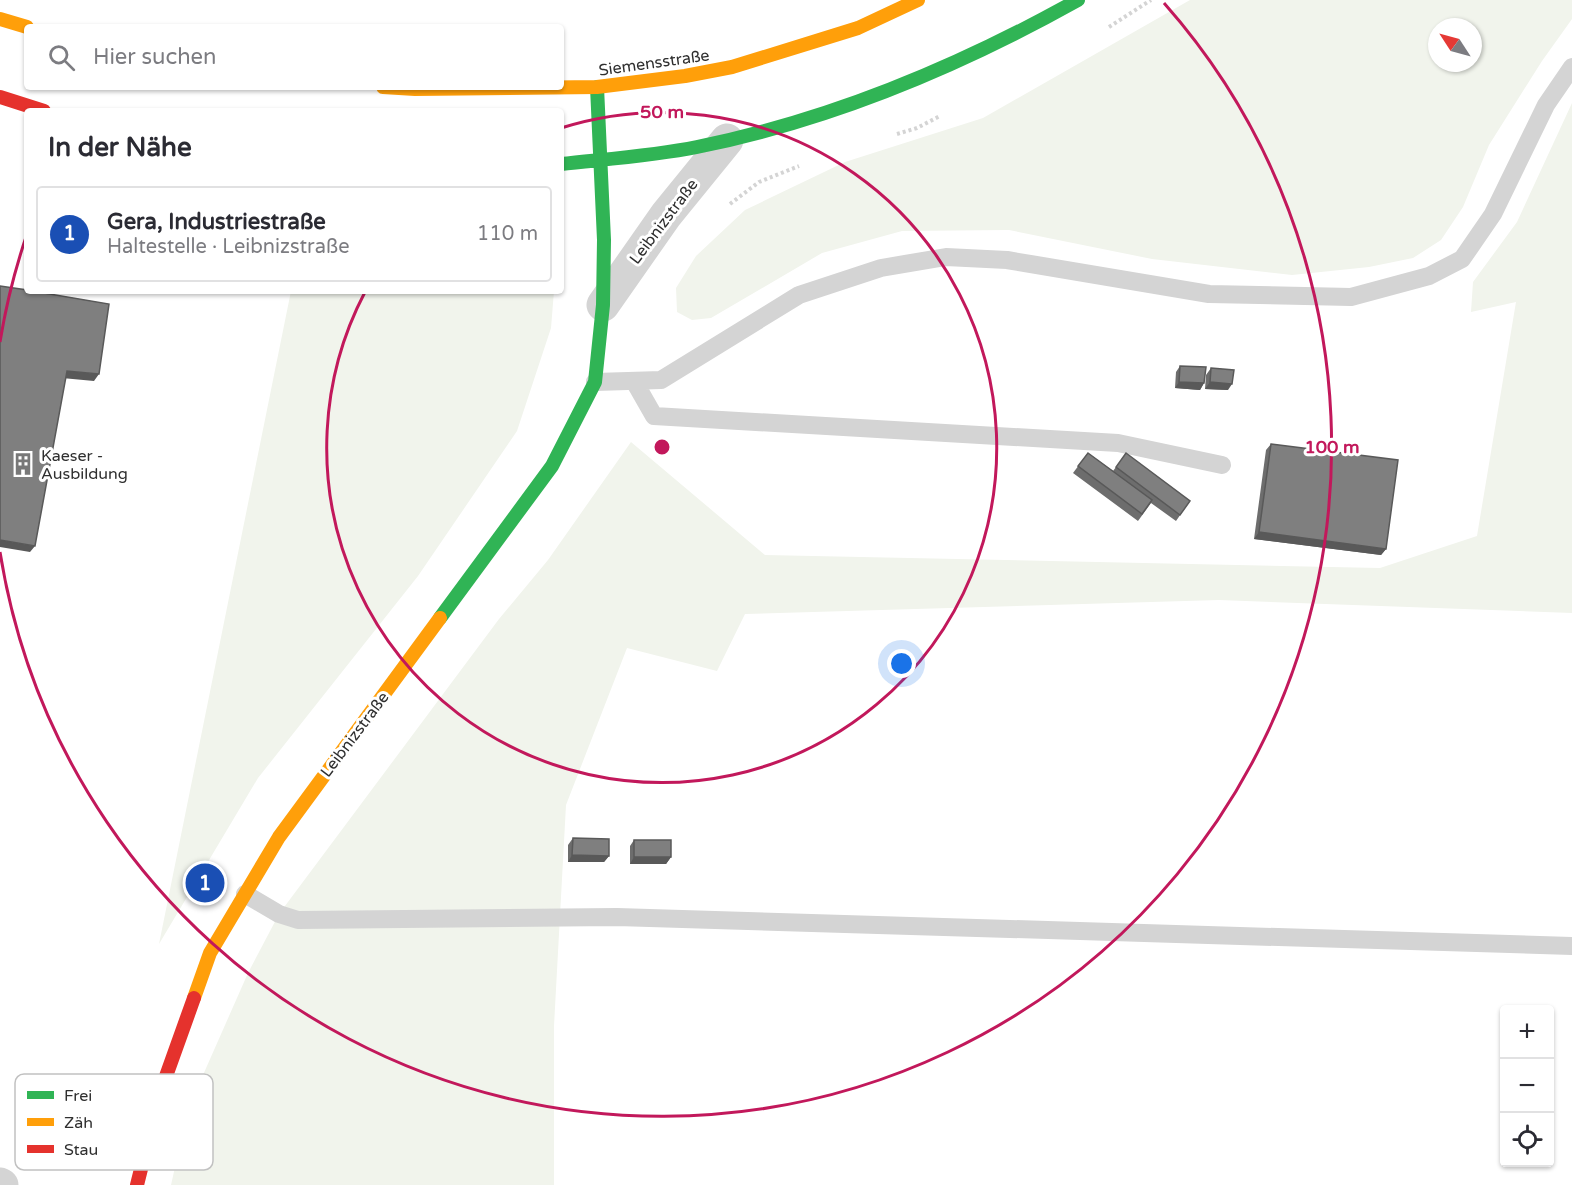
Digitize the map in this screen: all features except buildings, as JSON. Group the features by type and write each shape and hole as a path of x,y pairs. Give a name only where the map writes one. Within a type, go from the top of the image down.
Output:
{"main road":[{"name":"Siemensstraße","path":"564,87 597,87 685,76 732,67 858,28 918,0"},
{"path":"564,164 696,147 775,130 896,89 1020,33 1078,0"},
{"path":"0,19 24,26"},
{"name":"Leibnizstraße","path":"167,1074 210,953 279,837 552,466 595,382 603,304 604,240 597,87"},
{"path":"0,97 35,108"},
{"name":"Leibnizstraße","path":"137,1185 141,1170"}],"street":[{"name":"Leibnizstraße","path":"603,304 666,215 727,140"}],"lane":[{"path":"595,382 661,380 799,295 881,268 946,257 1007,260 1209,294 1351,297 1429,276 1462,259 1493,214 1546,105 1572,67"},
{"path":"634,381 654,416 1118,443 1222,465"},
{"path":"245,894 279,914 298,920 617,917 1572,946"}],"shaded area":[{"path":"1190,0 1572,0 1572,19 1542,61 1489,145 1463,207 1441,240 1413,258 1369,267 1292,275 1152,259 1009,230 902,231 822,253 711,318 692,320 677,312 676,288 696,256 745,210 845,162 983,118"},
{"path":"1572,103 1572,613 1219,600 745,614 717,671 627,648 566,805 554,1026 554,1185 171,1185 174,1170 213,1170 213,1074 203,1074 248,973 279,914 499,619 548,560 631,442 765,555 1380,568 1477,536 1516,302 1471,312 1473,282 1517,222"},
{"path":"290,294 554,294 551,328 517,431 418,576 258,778 159,944"}],"traffic: fast":[{"path":"564,164 697,147 797,122 940,69 1078,0"},
{"path":"440,618 552,466 595,382 603,305 604,240 597,87"}],"traffic: slow":[{"path":"564,87 597,87 685,76 732,67 858,28 918,0"},
{"path":"0,19 24,26"},
{"path":"194,998 210,953 279,837 440,618"}],"traffic: jam":[{"path":"0,97 35,108"},
{"path":"167,1074 194,998"},
{"path":"137,1185 141,1170"}],"place":[{"name":"Kaeser - Ausbildung","path":"23,464"},
{"name":"Gera, Industriestraße","path":"205,883"}]}
